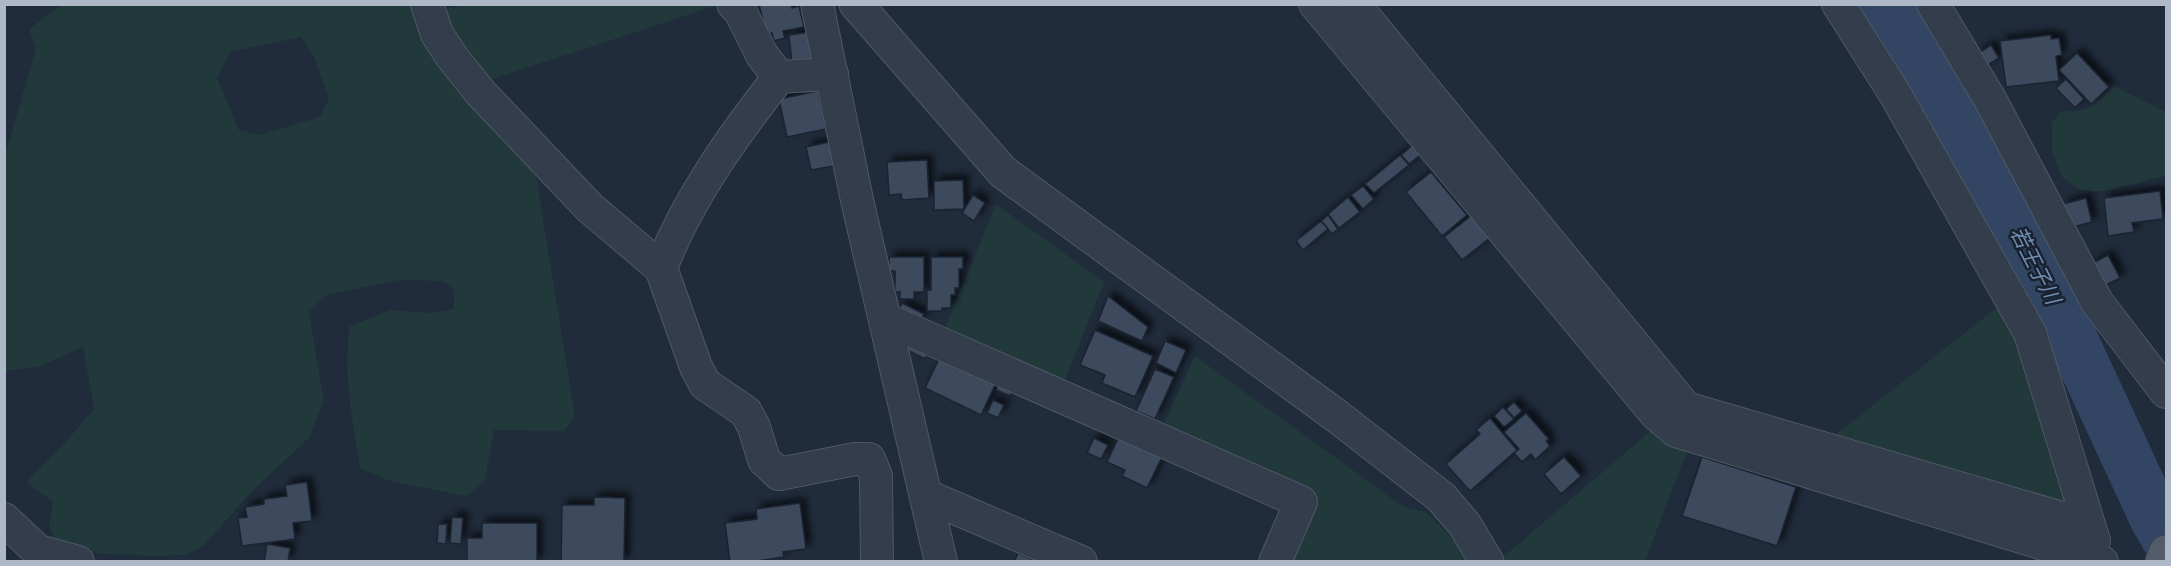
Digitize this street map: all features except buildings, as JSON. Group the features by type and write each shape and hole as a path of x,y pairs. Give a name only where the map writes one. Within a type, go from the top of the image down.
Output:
{"main road":[{"path":"2162,561 2166,552"}],"street":[{"path":"734,4 740,11 762,55 779,77"},
{"path":"818,4 885,319 941,561"},
{"path":"856,4 1003,172 1320,404 1441,497 1465,525 1487,561"},
{"path":"1315,4 1655,413 1676,430 2102,561"},
{"path":"1354,4 1686,408 2089,526"},
{"path":"1838,4 1895,94 2030,333 2089,526 2102,561"},
{"path":"1933,4 1991,101 2097,302 2166,392"},
{"path":"430,5 437,34 480,92 590,208 661,268 696,367 705,384 746,412 754,427 764,459 779,474 855,459 869,459 876,476 877,561"},
{"path":"661,268 674,234 701,186 750,114 779,77 832,74"},
{"path":"885,319 1301,502 1275,561"},
{"path":"927,495 1081,561"},
{"path":"4,519 38,551 78,561"}],"green space":[{"path":"61,5 414,5 535,169 575,417 564,431 494,430 485,480 467,496 390,481 360,468 348,379 350,326 390,310 432,313 454,309 454,290 443,281 400,280 326,295 309,312 324,401 309,438 255,488 203,546 185,555 153,556 89,553 59,545 49,527 53,502 26,482 63,445 94,409 83,347 41,366 5,371 5,152 36,49 29,29","holes":["301,37 315,59 329,99 320,117 259,135 239,130 217,78 230,52"]},
{"path":"464,5 718,5 481,83 442,10"},
{"path":"2114,86 2166,112 2166,175 2107,191 2082,191 2062,177 2052,153 2052,123 2061,111 2091,107"},
{"path":"996,204 1104,282 1063,385 944,331"},
{"path":"2000,305 2014,330 2074,507 1825,443"},
{"path":"1195,356 1404,507 1426,512 1461,547 1468,561 1285,561 1314,495 1161,430"},
{"path":"1652,430 1689,446 1645,561 1505,562 1503,557"}],"waterway":[{"name":"若王子川","path":"1884,4 1930,73 2031,250 2155,518 2166,537"}]}
